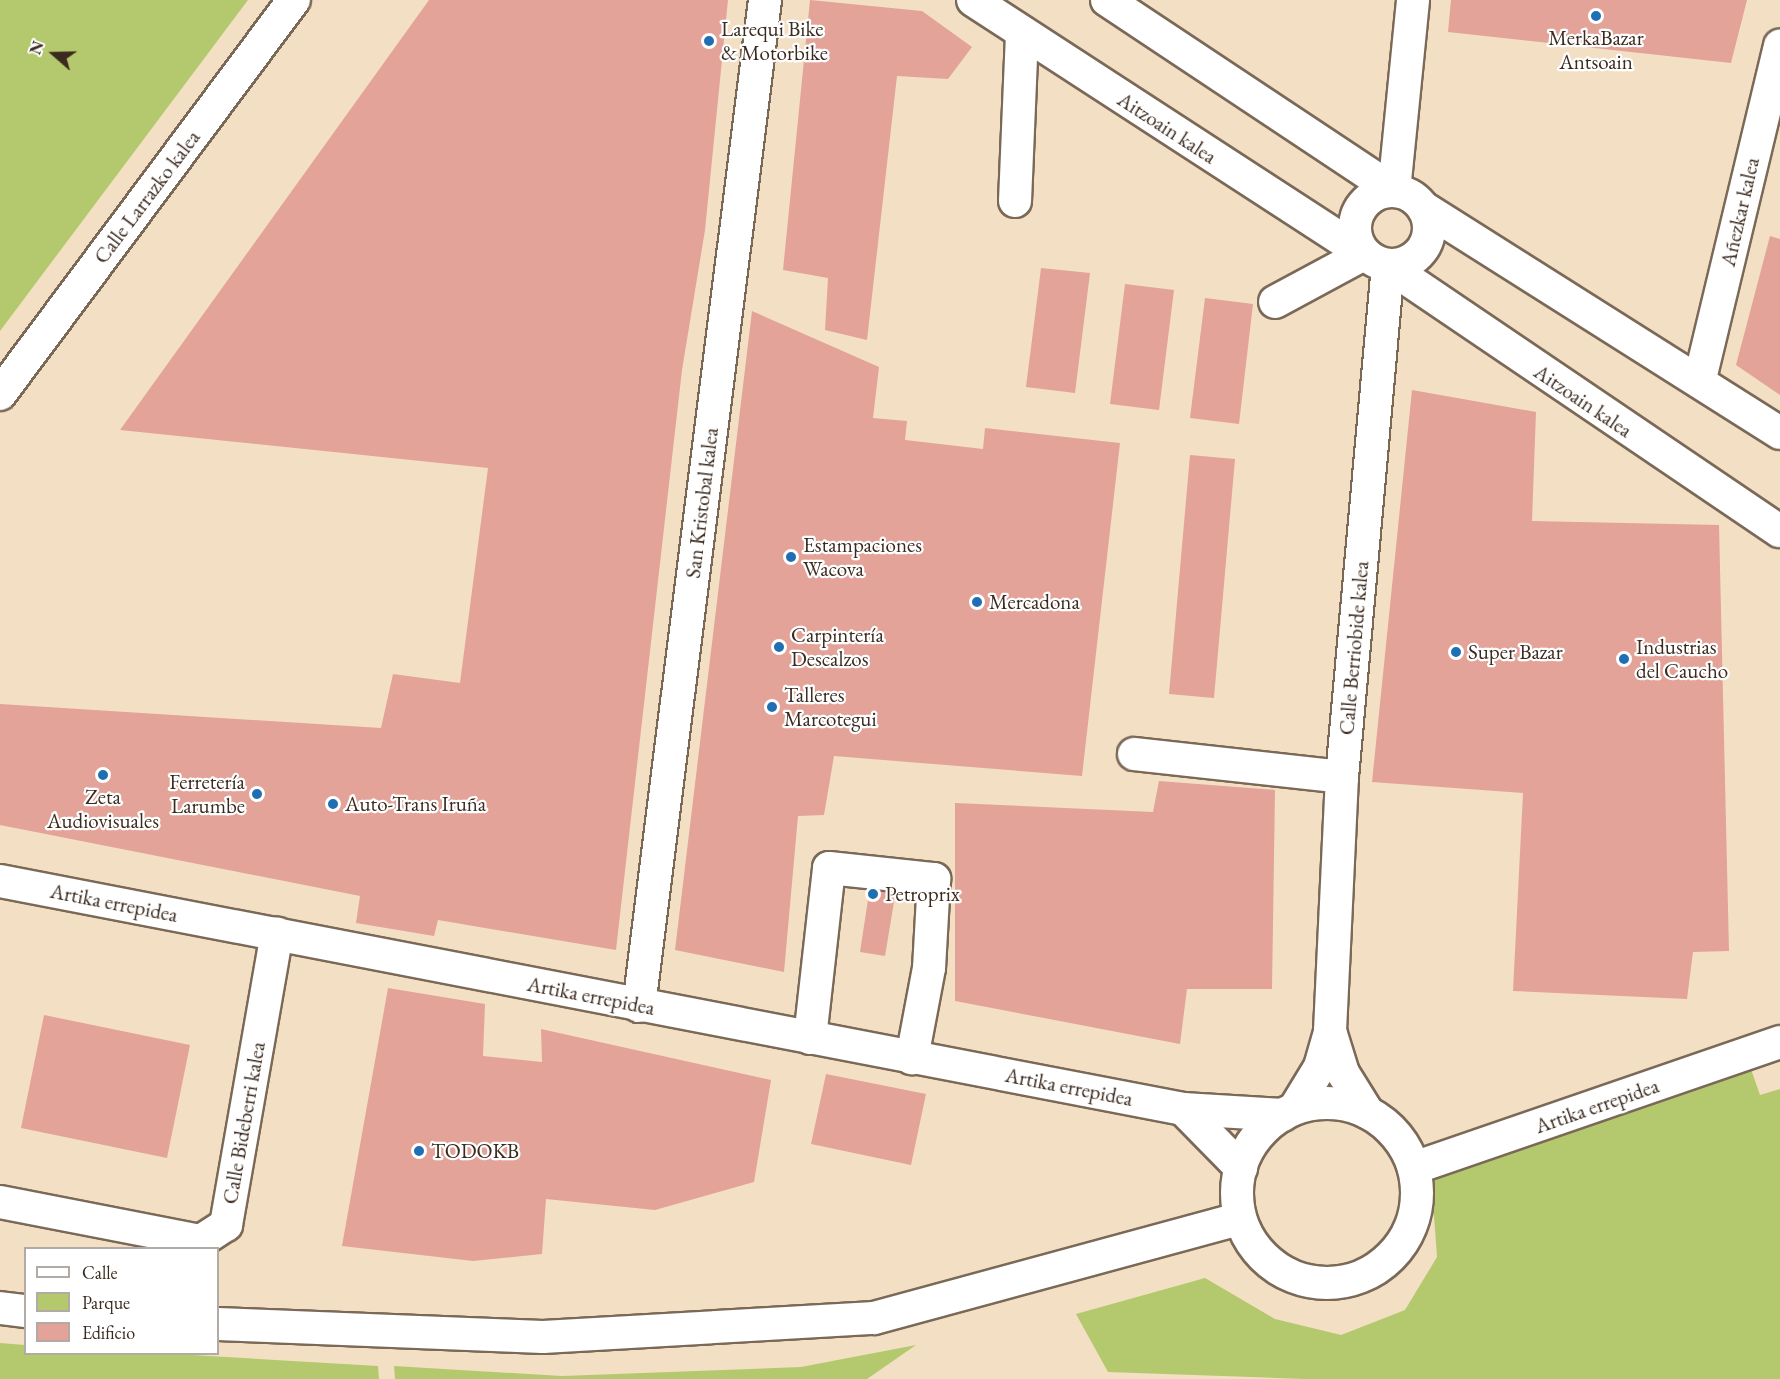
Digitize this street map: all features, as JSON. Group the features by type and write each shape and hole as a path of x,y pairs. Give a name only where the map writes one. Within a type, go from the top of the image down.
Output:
{"street":[{"name":"Calle Larrazko kalea","path":"0,394 294,0"},
{"name":"San Kristobal kalea","path":"639,1006 765,0"},
{"name":"Aitzoain kalea","path":"973,0 1376,260 1780,531"},
{"path":"1107,0 1394,190 1700,380 1780,433"},
{"path":"1394,190 1413,0"},
{"path":"1015,201 1022,32"},
{"name":"Añezkar kalea","path":"1700,380 1780,45"},
{"path":"1376,260 1355,231 1361,206 1394,190"},
{"path":"1275,302 1376,260 1411,261 1427,243 1424,208"},
{"name":"Calle Berriobide kalea","path":"1289,1112 1320,1067 1330,1031 1342,777 1376,260"},
{"path":"1134,754 1342,777"},
{"path":"810,1038 829,868 934,879 929,968 912,1058"},
{"name":"Artika errepidea","path":"0,881 277,933 639,1006 1183,1109 1289,1112"},
{"name":"Calle Bideberri kalea","path":"0,1202 201,1241 226,1225 277,933"},
{"name":"Calle Berriobide kalea","path":"1330,1031 1343,1073 1368,1113"},
{"name":"Artika errepidea","path":"1414,1168 1780,1042"},
{"path":"1324,1102 1368,1113 1402,1142 1414,1168 1418,1194 1402,1243 1363,1276 1338,1283 1288,1274 1267,1260 1239,1219 1240,1168 1250,1147 1289,1112 1324,1102"},
{"path":"1183,1109 1240,1168"},
{"path":"219,1324 543,1337 874,1318 1239,1219"},
{"path":"0,1308 24,1311"}],"green space":[{"path":"0,0 248,0 0,331"},
{"path":"1746,1055 1760,1095 1780,1089 1780,1379 1304,1379 1108,1372 1076,1314 1205,1278 1275,1319 1341,1335 1405,1310 1437,1257 1434,1216 1411,1169"},
{"path":"0,1343 24,1345 24,1355 193,1355 378,1366 379,1379 0,1379"},
{"path":"916,1345 867,1379 395,1379 394,1366 562,1376 801,1367"}],"building":[{"path":"429,0 728,0 705,230 682,370 616,950 438,920 434,936 356,923 360,896 0,825 0,704 381,728 393,674 460,683 488,468 120,430"},
{"path":"810,0 922,11 972,47 948,79 897,76 867,340 825,330 828,278 783,270"},
{"name":"MerkaBazar Antsoain","path":"1451,0 1747,0 1731,63 1448,32"},
{"path":"1770,236 1780,239 1780,395 1736,365"},
{"path":"1041,268 1090,273 1075,393 1026,387"},
{"path":"1125,284 1174,290 1159,410 1110,404"},
{"path":"1205,298 1253,304 1239,424 1190,418"},
{"path":"752,311 879,367 873,418 907,421 905,440 983,449 985,428 1120,443 1082,776 834,756 824,815 798,816 784,972 675,950"},
{"name":"Industrias del Caucho","path":"1412,390 1536,412 1532,521 1719,525 1729,951 1693,952 1687,999 1513,991 1523,793 1372,782"},
{"path":"1190,455 1235,459 1214,698 1169,694"},
{"path":"1159,781 1275,790 1272,989 1187,989 1180,1044 955,1001 955,803 1153,812"},
{"path":"871,880 897,884 885,956 860,952"},
{"path":"388,988 485,1004 483,1056 542,1062 541,1029 771,1080 754,1182 655,1210 546,1199 542,1254 473,1261 342,1246"},
{"path":"44,1015 190,1045 167,1158 21,1128"},
{"path":"826,1074 926,1094 911,1165 811,1144"}],"place":[{"name":"MerkaBazar Antsoain","path":"1596,16"},
{"name":"Larequi Bike & Motorbike","path":"709,41"},
{"name":"Estampaciones Wacova","path":"791,557"},
{"name":"Mercadona","path":"977,602"},
{"name":"Carpintería Descalzos","path":"779,647"},
{"name":"Super Bazar","path":"1456,652"},
{"name":"Industrias del Caucho","path":"1624,659"},
{"name":"Talleres Marcotegui","path":"772,707"},
{"name":"Zeta Audiovisuales","path":"103,775"},
{"name":"Ferretería Larumbe","path":"257,794"},
{"name":"Auto-Trans Iruña","path":"333,804"},
{"name":"Petroprix","path":"873,894"},
{"name":"TODOKB","path":"419,1151"}]}
